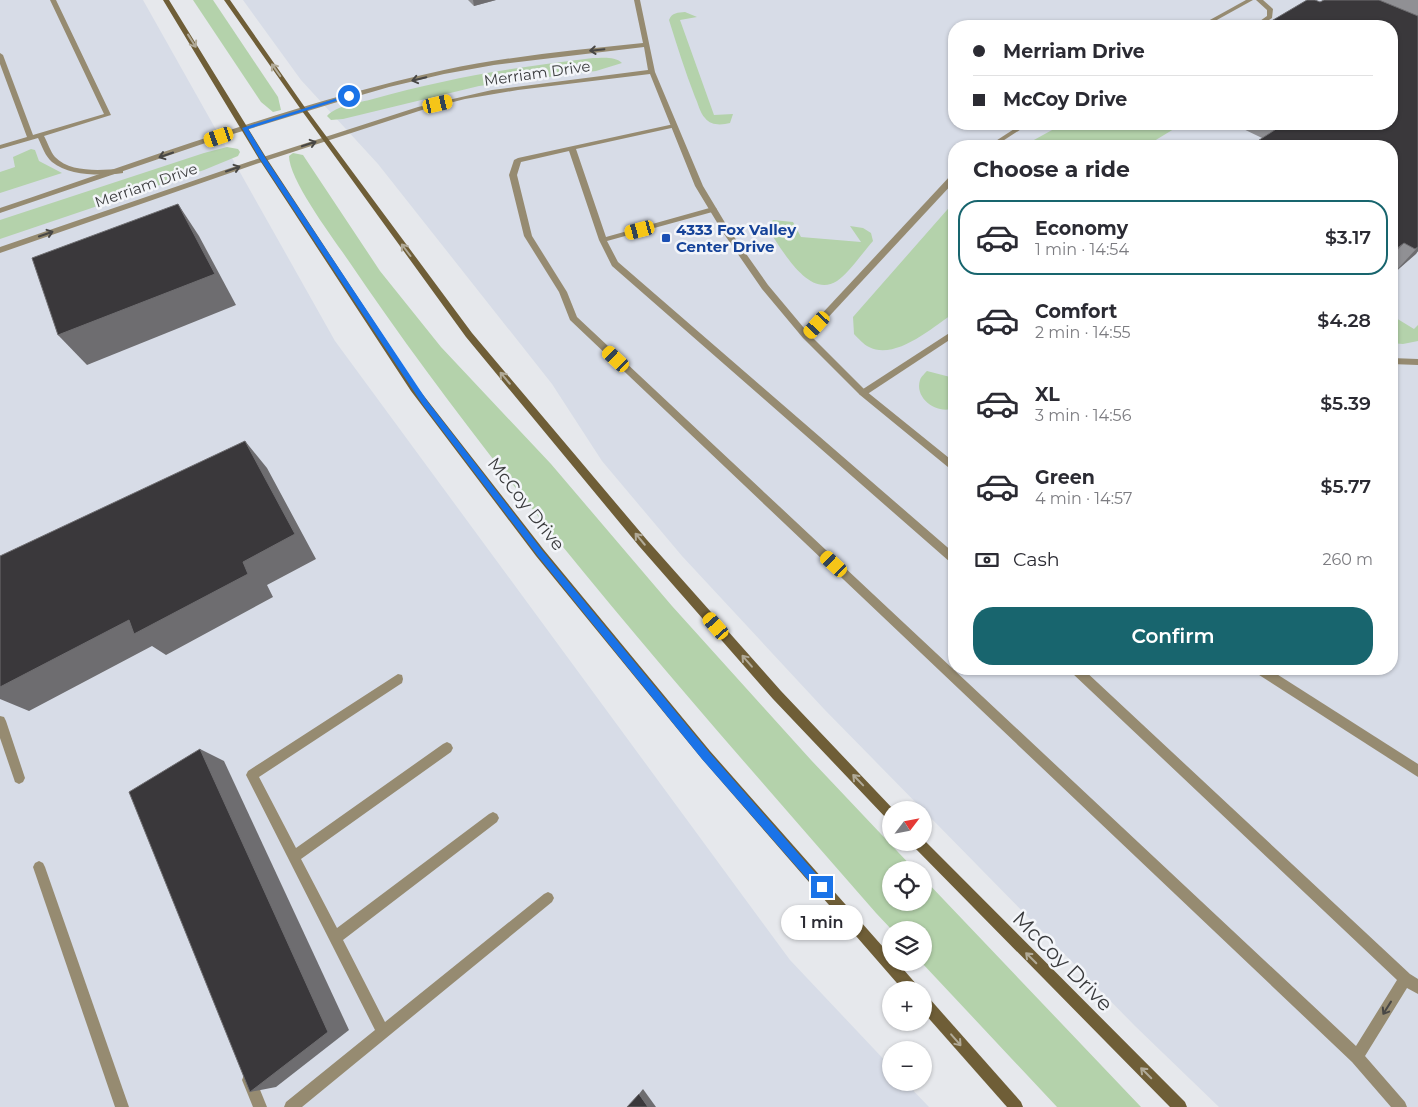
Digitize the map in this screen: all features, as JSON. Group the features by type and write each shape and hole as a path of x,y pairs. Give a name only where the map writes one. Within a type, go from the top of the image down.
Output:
{"street":[{"path":"0,147 108,115 53,0"},
{"name":"McCoy Drive","path":"166,0 263,159 414,388 540,553 706,755 904,981"},
{"path":"227,0 304,110 469,335 643,543 777,695 882,806"},
{"path":"637,0 652,72 699,186 727,232 766,287 806,336 863,392 948,463"},
{"path":"1213,20 1250,0"},
{"path":"1259,0 1270,9 1270,17 1265,20"},
{"name":"Merriam Drive","path":"0,211 245,128 349,96 466,68 543,56 646,45"},
{"path":"0,54 31,138"},
{"name":"Merriam Drive","path":"0,250 393,116 478,95 545,84 652,72"},
{"path":"674,126 518,160 513,175 528,236 563,292 573,318 948,671"},
{"path":"1001,140 1016,130"},
{"path":"40,135 54,160 73,169 95,172 121,171"},
{"path":"572,148 603,240 615,264 948,554"},
{"path":"806,336 948,183"},
{"path":"603,240 713,209"},
{"path":"863,392 948,336"},
{"path":"1398,361 1418,362"},
{"path":"952,675 1357,1057 1400,1107"},
{"path":"1082,675 1405,979 1418,987"},
{"path":"1269,675 1418,771"},
{"path":"383,1032 252,775 398,679"},
{"path":"0,721 18,778"},
{"path":"294,857 447,748"},
{"path":"335,938 493,818"},
{"name":"McCoy Drive","path":"926,851 1180,1107"},
{"path":"39,868 122,1107"},
{"path":"291,1107 548,898"},
{"path":"1357,1057 1405,979"},
{"path":"932,1012 1016,1107"},
{"path":"245,1071 260,1107"}],"shaded area":[{"path":"0,0 143,0 335,341 790,960 882,1057 882,1091 914,1091 929,1107 0,1107"},
{"path":"243,0 1418,0 1418,1107 1219,1107 1135,1026 932,819 932,801 914,801 824,709 682,556 602,461 552,384 378,164 301,80"}],"green space":[{"path":"193,0 213,0 278,97 281,110 273,112 261,102"},
{"path":"685,12 697,17 680,20 714,115 733,114 730,123 713,124 707,121 699,108 669,20 674,14"},
{"path":"593,58 612,58 622,63 596,71 479,86 343,119 331,120 327,116 336,109 348,105 455,79 509,69"},
{"path":"1052,130 1172,130 1156,140 1034,140"},
{"path":"227,147 238,149 240,152 238,156 204,170 0,239 0,220"},
{"path":"31,149 35,150 39,161 62,173 0,193 0,172 15,167 13,157"},
{"path":"293,153 303,155 380,271 441,347 551,464 672,606 811,760 882,835 882,851 897,851 906,861 882,861 882,911 932,911 932,887 1141,1107 1057,1107 930,971 932,971 932,921 884,921 876,913 669,675 536,513 471,430 408,346 332,238 296,179 289,156"},
{"path":"948,209 948,317 913,341 890,350 879,350 867,346 854,334 853,317"},
{"path":"773,220 793,222 801,237 861,242 850,226 863,228 871,233 873,241 837,281 826,285 816,283 806,278 796,269 767,228"},
{"path":"1398,319 1414,329 1418,325 1418,341 1398,344"},
{"path":"927,371 948,376 948,410 935,407 924,399 919,387 921,379"}],"building":[{"path":"1307,0 1320,2 1324,0 1379,0 1418,16 1418,247 1415,249 1404,243 1398,248 1398,140 1259,140 1275,130 1398,130 1398,20 1273,20"},
{"path":"178,204 215,274 58,335 32,258"},
{"path":"245,441 295,534 243,562 248,574 134,634 129,620 0,687 0,556"},
{"path":"200,749 328,1032 250,1092 129,792"},
{"path":"639,1094 648,1107 627,1107"}],"place":[{"name":"4333 Fox Valley Center Drive","path":"666,238"}],"route":[{"path":"349,96 245,128 263,159 426,404 540,553 599,625 706,755 822,887"}]}
